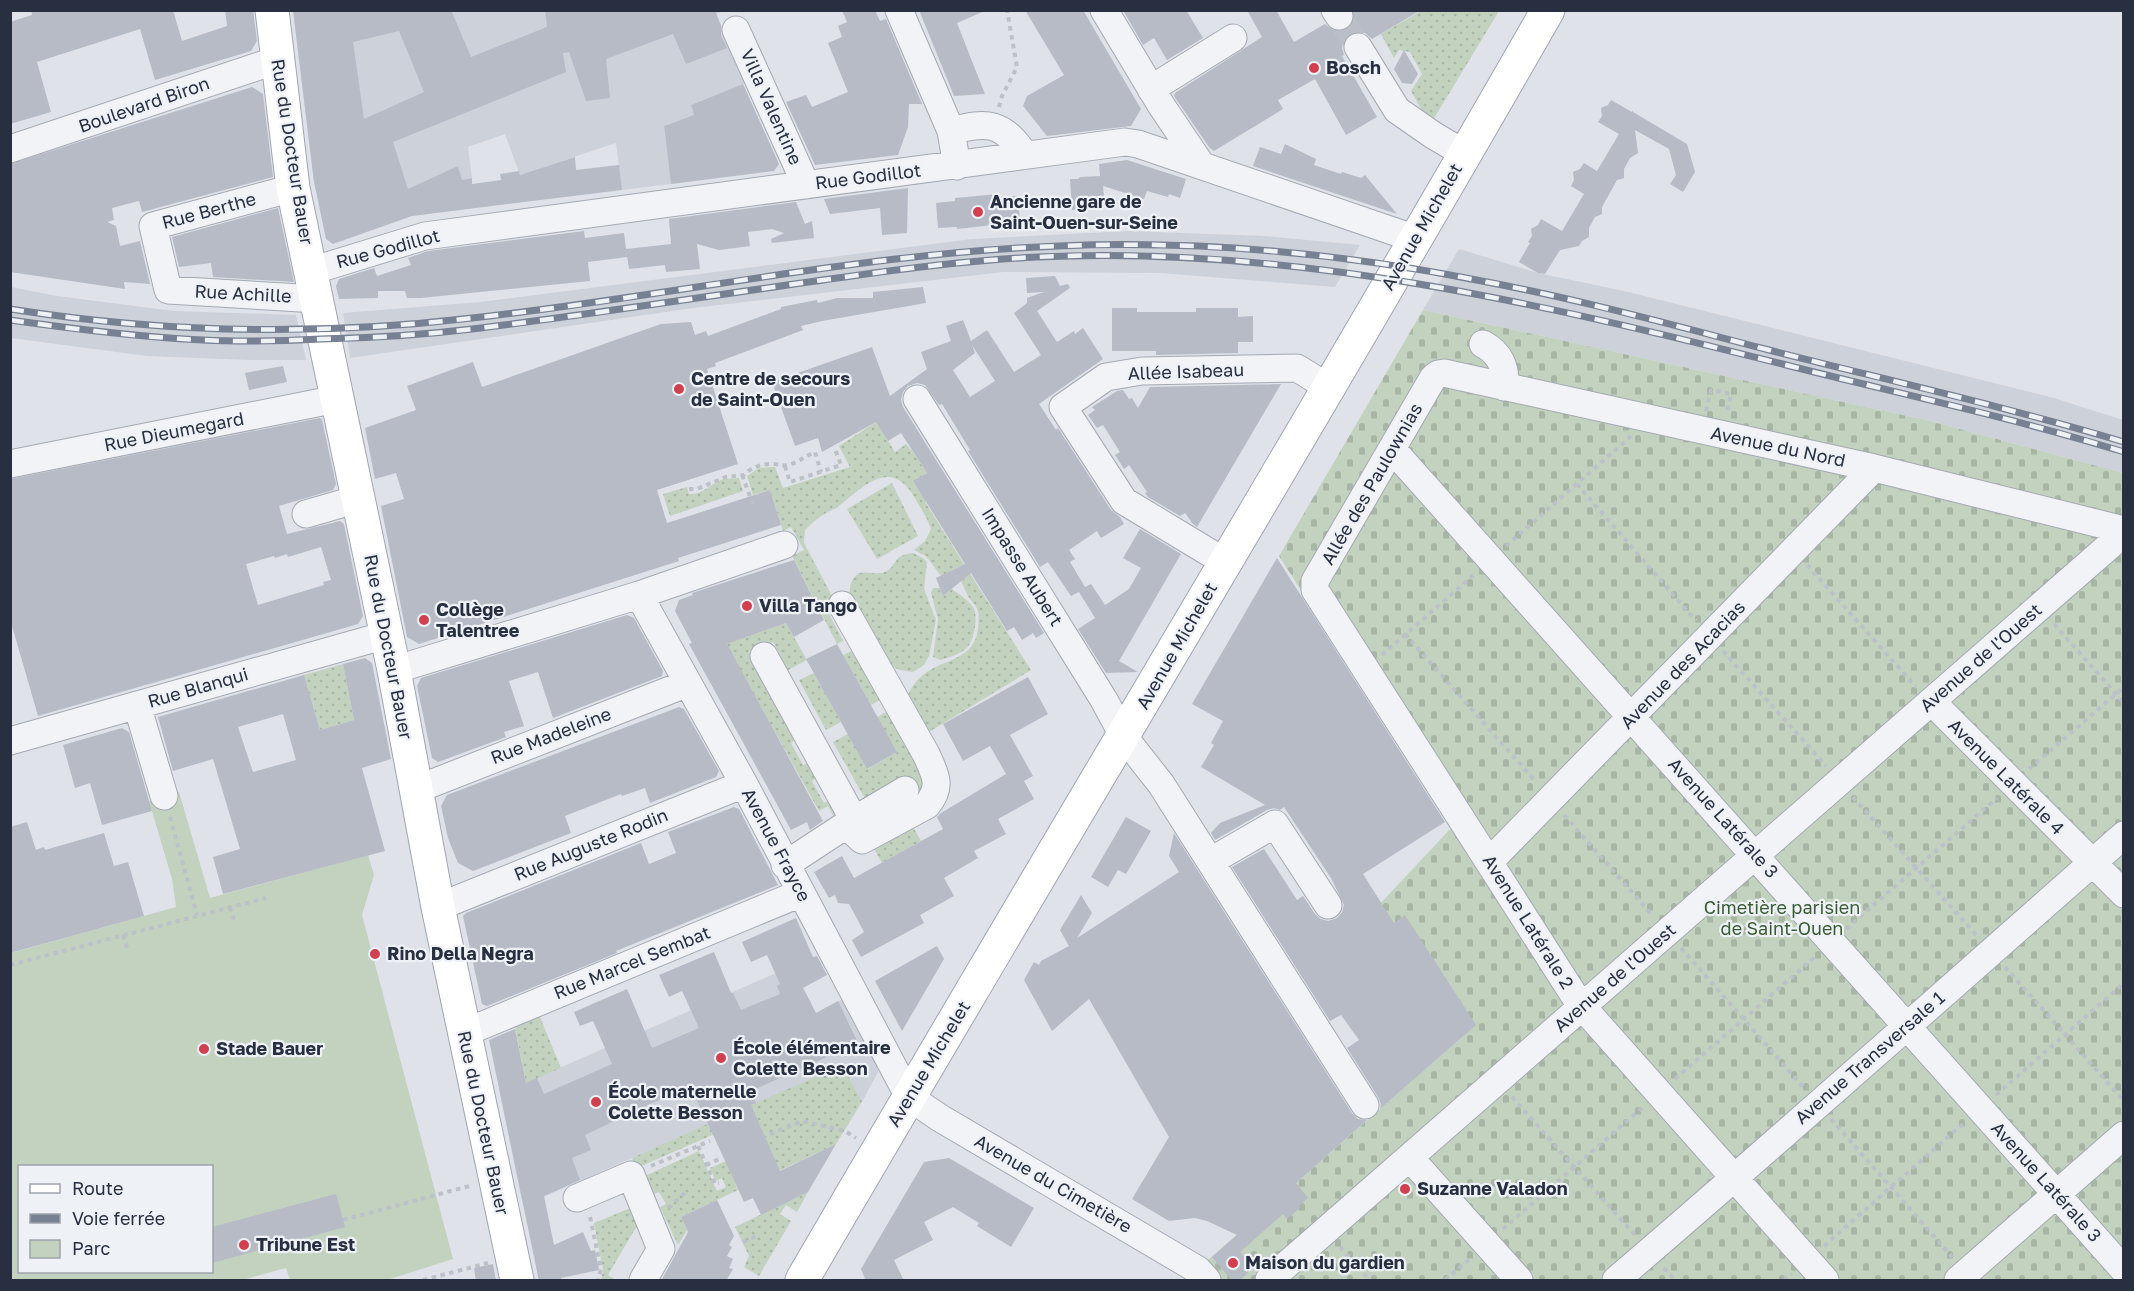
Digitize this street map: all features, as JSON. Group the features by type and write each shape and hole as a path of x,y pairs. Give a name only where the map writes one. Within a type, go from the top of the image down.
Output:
{"main road":[{"name":"Rue du Docteur Bauer","path":"272,10 293,188 394,670 438,907 514,1269"},
{"name":"Avenue Michelet","path":"804,1280 909,1097 1124,737 1548,10"}],"street":[{"path":"899,10 951,131 957,166"},
{"path":"1104,10 1156,97 1202,166"},
{"name":"Villa Valentine","path":"736,30 806,184"},
{"path":"1138,144 1156,97 1233,38"},
{"path":"1358,47 1397,110 1465,154"},
{"name":"Boulevard Biron","path":"10,149 277,60"},
{"path":"951,131 972,125 984,124 994,127 1014,140 1025,156"},
{"name":"Rue Godillot","path":"314,285 425,236 1125,142 1138,144 1416,239"},
{"name":"Rue Berthe","path":"168,290 153,226 293,188"},
{"name":"Rue Achille","path":"168,290 314,285"},
{"path":"1483,344 1493,350 1503,363 1504,387"},
{"name":"Allée Isabeau","path":"1226,562 1124,501 1063,407 1106,377 1142,370 1297,368 1328,387"},
{"name":"Avenue du Nord","path":"1433,378 1438,374 1450,374 1874,468 2124,532"},
{"name":"Allée des Paulownias","path":"1315,590 1314,584 1317,578 1433,378"},
{"name":"Rue Dieumegard","path":"10,464 337,399"},
{"name":"Impasse Aubert","path":"917,399 1104,700 1124,737 1161,784 1365,1105"},
{"name":"Avenue Latérale 3","path":"1392,449 2124,1270"},
{"name":"Avenue des Acacias","path":"1490,861 1874,468"},
{"path":"306,514 358,500"},
{"name":"Avenue de l'Ouest","path":"1269,1281 1324,1230 1410,1158 2124,532"},
{"path":"394,670 639,595 784,545"},
{"name":"Avenue Latérale 2","path":"1315,590 1583,1006 1825,1281"},
{"name":"Avenue Frayce","path":"639,595 744,784 909,1097"},
{"path":"764,656 850,823 862,840 927,805 934,798 937,789 936,778 926,754 842,605"},
{"name":"Rue Blanqui","path":"10,741 386,635"},
{"name":"Rue Madeleine","path":"415,790 688,683"},
{"name":"Avenue Latérale 4","path":"1932,702 2124,894"},
{"path":"137,705 164,796"},
{"name":"Rue Auguste Rodin","path":"438,907 744,784"},
{"path":"785,865 905,790"},
{"path":"1211,861 1275,824 1328,905"},
{"name":"Avenue Transversale 1","path":"1616,1281 2124,835"},
{"name":"Rue Marcel Sembat","path":"464,1033 801,893"},
{"name":"Avenue du Cimetière","path":"909,1097 940,1118 1203,1275"},
{"path":"1962,1277 2124,1136"},
{"path":"1410,1158 1519,1281"},
{"path":"581,1196 631,1175 660,1249 642,1281"}],"path":[{"path":"994,127 1002,96 1017,67 1007,10"},
{"path":"785,466 790,482 821,472 841,465 835,449"},
{"path":"689,489 697,489 726,477 742,475 760,465 771,463 785,466 815,452 821,472"},
{"path":"742,475 754,507"},
{"path":"1794,550 1932,702"},
{"path":"2039,607 2124,703"},
{"path":"1406,634 1891,1187 1962,1277"},
{"path":"1445,1281 2124,687"},
{"path":"164,796 197,915"},
{"path":"10,965 266,898"},
{"path":"230,907 235,922"},
{"path":"123,935 128,951"},
{"path":"1785,1281 2124,983"},
{"path":"1497,1081 1675,1281"},
{"path":"770,1134 802,1120 845,1131 878,1151"},
{"path":"631,1175 710,1141"},
{"path":"698,1146 716,1184 719,1183"},
{"path":"706,1164 719,1159"},
{"path":"343,1220 496,1179"},
{"path":"581,1196 601,1269 598,1281"},
{"path":"1324,1230 1369,1281"},
{"path":"743,1242 758,1235"},
{"path":"423,1281 514,1269"}],"shaded area":[{"path":"293,11 724,11 716,14 746,83 691,105 694,115 664,126 671,184 622,190 616,143 520,175 505,134 468,147 472,178 462,180 465,209 412,216 408,189 396,154 314,182"},
{"path":"1129,231 1264,236 1360,245 1335,287 1161,273 1003,272 693,308 350,358 343,313 480,302 972,239"},
{"path":"1459,249 1538,273 1624,291 2054,398 2123,420 2123,473 1930,421 1423,310"},
{"path":"11,287 57,296 174,311 296,315 306,360 147,356 11,338"},
{"path":"792,966 816,1013 845,998 878,1060 878,1072 862,1102 843,1065 523,1206 500,1094"}],"green space":[{"path":"1421,11 1499,11 1430,125 1411,91 1422,74 1410,52 1399,50 1394,58 1381,34"},
{"name":"Cimetière parisien de Saint-Ouen","path":"1423,310 1930,421 2123,473 2123,1280 1207,1280 1201,1266 1462,1037 1378,906 1453,826 1279,556"},
{"path":"876,422 895,452 906,444 927,473 913,482 918,488 934,496 925,502 1031,670 924,735 908,696 916,682 926,673 959,657 968,650 975,641 979,616 961,581 967,575 958,567 941,576 926,556 914,550 925,541 931,529 916,500 907,487 897,479 888,477 878,479 858,490 805,530 804,543 833,598 829,614 843,641 837,644 792,556 804,550 791,527 783,531 770,490 753,495 747,476 759,468 775,467 783,488 850,467 839,446"},
{"path":"739,478 743,491 670,516 663,494 687,487 689,494 694,494 721,480"},
{"path":"892,483 918,536 877,559 847,509"},
{"path":"913,553 927,562 924,589 936,620 929,656 924,665 913,672 891,666 850,596 850,586 859,573 885,572 901,556"},
{"path":"933,588 940,588 943,596 952,589 963,597 973,607 976,616 974,634 967,648 941,660 933,657 938,619 931,593"},
{"path":"786,623 807,660 788,670 773,642 749,651 797,739 791,743 803,765 810,762 818,777 812,781 824,803 828,801 836,816 835,827 831,819 834,817 828,806 819,811 726,644"},
{"path":"856,649 884,698 871,705 843,655"},
{"path":"343,664 354,720 320,730 304,675"},
{"path":"814,673 841,722 826,730 799,680"},
{"path":"888,711 925,771 921,795 868,804 833,742 848,734 868,769 897,752 877,717"},
{"name":"Stade Bauer","path":"179,792 210,898 368,855 374,875 362,915 453,1259 387,1280 290,1280 286,1268 242,1280 11,1280 11,953 176,907 172,879 149,801"},
{"path":"913,827 921,841 882,863 874,849"},
{"path":"540,1017 561,1068 526,1083 515,1027"},
{"path":"843,1065 862,1102 836,1144 768,1176 751,1105"},
{"path":"721,1118 726,1129 637,1168 632,1158"},
{"path":"699,1151 717,1191 726,1187 722,1178 716,1181 710,1168 726,1161 738,1190 681,1217 687,1230 678,1245 660,1207 666,1204 659,1192 654,1194 645,1176"},
{"path":"808,1192 797,1212 786,1205 780,1214 791,1221 759,1276 744,1267 749,1256 735,1227"},
{"path":"633,1207 642,1225 635,1229 608,1275 616,1280 601,1280 603,1270 594,1223"}],"building":[{"path":"31,10 173,10 182,41 227,26 225,10 253,10 257,41 251,51 155,80 140,29 37,62 51,112 10,124 10,22 32,15"},
{"path":"293,10 451,10 471,57 547,27 545,10 715,10 721,26 721,36 727,48 686,64 673,34 606,59 610,98 586,101 569,52 563,53 566,72 393,142 408,189 458,166 462,180 472,178 472,184 501,180 500,174 519,171 520,175 575,157 576,170 619,165 622,190 412,216 333,244 326,239 314,182","holes":["399,31 424,92 364,119 353,42"]},
{"path":"842,10 875,10 880,21 886,19 922,104 909,104 908,127 898,155 815,165 786,102 806,95 812,107 848,92 828,43 842,37 838,26 847,22"},
{"path":"919,10 987,10 957,23 985,94 954,96"},
{"path":"1025,10 1083,10 1141,109 1131,126 1047,136 1023,106 1027,96 1064,75"},
{"path":"1123,10 1186,10 1203,38 1167,60 1154,38 1143,45"},
{"path":"1247,10 1276,10 1294,42 1325,24 1341,32 1347,29 1353,22 1353,10 1421,10 1372,39 1365,33 1357,31 1349,34 1344,40 1342,48 1344,55 1342,56 1377,117 1346,135 1315,79 1278,100 1283,109 1214,151 1174,96 1175,93 1262,37"},
{"path":"1404,50 1418,74 1412,84 1402,83 1394,69"},
{"path":"743,84 779,164 774,171 671,184 664,126 694,115 691,105"},
{"path":"252,87 263,94 273,177 142,212 139,201 112,208 114,220 107,222 116,226 120,246 140,241 150,284 124,282 125,289 10,272 10,164"},
{"path":"1611,100 1632,112 1633,110 1687,144 1695,172 1683,192 1670,184 1676,175 1669,149 1635,130 1638,153 1630,158 1624,169 1624,178 1617,180 1602,207 1602,214 1595,217 1589,228 1589,237 1579,246 1560,250 1545,274 1538,273 1519,262 1530,243 1528,242 1532,236 1531,229 1538,225 1541,219 1562,231 1584,194 1571,186 1574,180 1573,172 1580,169 1584,163 1597,171 1619,134 1598,122 1602,116 1601,108 1608,105"},
{"path":"1285,144 1316,159 1314,165 1361,178 1365,175 1397,214 1253,166 1260,147 1281,154"},
{"path":"1127,160 1186,179 1180,198 1147,191 1144,199 1103,186 1105,208 1072,210 1070,179 1100,176 1099,164"},
{"path":"908,188 907,233 882,235 880,208 830,214 824,199"},
{"name":"Ancienne gare de Saint-Ouen-sur-Seine","path":"998,194 998,197 1018,196 1020,222 957,229 957,227 938,228 936,203 955,201 955,198"},
{"path":"796,202 805,224 812,221 814,238 772,243 771,239 784,233 772,229 748,232 750,246 719,250 697,244 700,269 666,272 665,265 629,269 626,249 671,244 669,219"},
{"path":"278,208 294,282 213,277 211,263 179,267 172,237"},
{"path":"584,231 585,238 624,233 627,257 588,262 590,281 421,298 407,298 405,291 378,291 378,298 339,299 336,286 339,279 374,268 377,276 411,265 408,258 428,251"},
{"path":"1055,276 1060,286 1068,284 1070,288 1037,311 1057,342 1083,328 1103,359 1039,404 1056,430 1058,428 1111,510 1120,517 1124,524 1101,538 1097,531 1069,550 1075,559 1070,562 1085,587 1091,584 1105,605 1129,589 1141,568 1123,558 1140,529 1181,554 1119,661 1138,672 1106,673 1078,629 1095,618 1079,592 1071,596 1048,562 1040,567 968,451 970,450 942,404 939,405 925,385 917,383 908,386 901,400 903,407 1044,633 1036,638 1033,633 1022,640 1014,627 1007,631 971,573 943,596 936,578 965,564 913,481 927,473 901,433 888,441 876,422 822,452 818,438 795,446 772,382 872,347 890,396 927,369 921,352 951,341 946,326 963,320 971,341 987,330 1014,372 1041,355 1014,313 1027,303 1027,298 1044,292 1027,293 1026,278","holes":["972,345 995,381 970,397 953,370 975,353"]},
{"path":"923,287 926,303 801,326 803,330 715,363 716,366 707,369 738,464 657,490 667,523 770,490 781,525 678,558 679,561 419,644 407,637 381,506 404,499 396,473 375,479 365,428 416,410 407,386 473,362 482,387 661,324 691,322 695,335 706,331 708,336 781,309 781,307 817,300 818,303 837,298 873,298 873,292"},
{"path":"1112,308 1137,308 1137,312 1196,312 1196,308 1238,308 1238,317 1253,316 1253,342 1238,342 1238,353 1156,355 1156,351 1112,351"},
{"path":"283,366 287,382 249,390 245,373"},
{"path":"1281,384 1197,527 1185,513 1180,516 1148,497 1129,465 1124,469 1115,455 1120,452 1103,425 1097,428 1088,415 1095,410 1092,407 1117,391 1123,390 1138,408 1150,387"},
{"path":"320,418 336,484 333,490 279,506 287,534 340,521 344,524 363,616 358,624 38,716 10,619 10,479","holes":["321,547 331,580 323,582 324,585 258,605 246,564 274,556 275,558 287,554 288,557"]},
{"path":"1277,558 1445,822 1363,874 1394,923 1405,915 1476,1025 1380,1109 1381,1104 1378,1097 1347,1048 1359,1040 1341,1015 1330,1021 1232,867 1264,849 1297,900 1303,896 1315,914 1328,921 1337,918 1344,905 1331,878 1284,807 1280,810 1274,808 1267,810 1215,840 1211,833 1220,823 1265,805 1201,767 1214,745 1211,743 1223,721 1192,704"},
{"path":"794,560 824,620 794,637 786,623 727,644 823,821 810,830 807,822 791,830 689,644 692,643 675,611 679,600 693,595 692,593"},
{"path":"627,615 634,618 663,671 662,676 553,718 538,672 509,681 524,726 504,732 506,737 438,762 432,758 417,686 421,678"},
{"path":"837,644 897,752 867,769 806,659"},
{"path":"365,658 372,663 391,759 362,768 385,851 223,894 213,857 240,849 213,759 173,771 158,717 304,675 320,730 354,720 343,664","holes":["283,714 296,760 253,772 238,727"]},
{"path":"1028,677 1048,714 1010,735 1033,776 1024,781 1034,799 998,819 1006,834 974,851 978,858 944,878 954,896 920,915 924,923 861,957 852,940 864,932 854,913 849,904 838,903 835,895 829,898 814,872 842,856 854,878 943,829 937,817 941,813 1006,774 990,746 963,761 943,724"},
{"path":"679,707 684,709 719,771 716,777 650,803 645,788 622,796 621,794 565,816 571,833 473,871 458,863 448,838 441,806 447,795"},
{"path":"122,728 129,732 152,811 102,825 90,783 75,788 63,745"},
{"path":"734,807 739,809 778,885 487,1006 482,1004 463,916 466,913 641,843 649,864 676,853 668,832"},
{"path":"1126,817 1151,831 1126,874 1118,870 1108,887 1091,877"},
{"path":"27,822 36,850 44,847 45,850 104,833 114,866 128,862 144,916 10,953 10,827"},
{"path":"1174,833 1352,1113 1358,1119 1367,1120 1296,1183 1308,1198 1299,1206 1300,1208 1287,1219 1283,1214 1240,1252 1253,1268 1239,1281 1232,1281 1212,1257 1237,1235 1195,1218 1169,1221 1132,1199 1169,1137 1089,999 1052,1031 1024,980 1034,962 1039,965 1041,961 1069,946 1060,930 1081,895 1092,913 1077,938 1179,872 1169,856"},
{"path":"796,918 813,957 817,956 827,975 803,988 816,1013 838,1001 858,1043 751,1091 756,1103 751,1105 780,1171 836,1144 808,1192 761,1215 753,1198 744,1202 690,1085 585,1135 591,1150 572,1158 580,1180 544,1196 554,1245 583,1232 591,1251 595,1250 599,1270 561,1278 562,1281 539,1281 489,1040 515,1029 526,1083 537,1078 544,1094 612,1064 593,1021 580,1026 574,1012 627,989 652,1048 699,1028 682,991 669,997 659,975 714,952 731,993 741,1010 780,994 777,986 780,984 767,955 751,962 742,942"},
{"path":"937,946 944,959 902,1031 875,981"},
{"path":"949,1158 1034,1208 1011,1247 977,1226 979,1223 953,1207 924,1222 933,1240 894,1260 904,1281 866,1281 861,1269 924,1162"},
{"name":"Tribune Est","path":"336,1194 345,1227 213,1263 213,1227"},
{"path":"717,1200 734,1236 727,1256 733,1259 729,1268 733,1269 726,1281 661,1281 688,1232 681,1217"},
{"path":"493,1264 496,1281 476,1281 474,1268"}],"tunnel":[{"path":"1339,16 1358,47"}],"railway":[{"path":"10,309 67,317 183,327 356,328 414,324 545,309 838,266 985,250 1113,245 1220,247 1381,264 1523,289 1991,405 2124,442"},
{"path":"10,320 154,337 203,340 262,341 378,337 519,323 965,262 1037,257 1133,256 1228,260 1323,270 1417,284 1605,321 2041,428 2124,452"}],"place":[{"name":"Bosch","path":"1314,68"},
{"name":"Ancienne gare de Saint-Ouen-sur-Seine","path":"978,212"},
{"name":"Centre de secours de Saint-Ouen","path":"679,389"},
{"name":"Villa Tango","path":"747,606"},
{"name":"Collège Talentree","path":"424,620"},
{"name":"Rino Della Negra","path":"375,954"},
{"name":"Stade Bauer","path":"204,1049"},
{"name":"École élémentaire Colette Besson","path":"721,1058"},
{"name":"École maternelle Colette Besson","path":"596,1102"},
{"name":"Suzanne Valadon","path":"1405,1189"},
{"name":"Tribune Est","path":"244,1245"},
{"name":"Maison du gardien","path":"1233,1263"}]}
